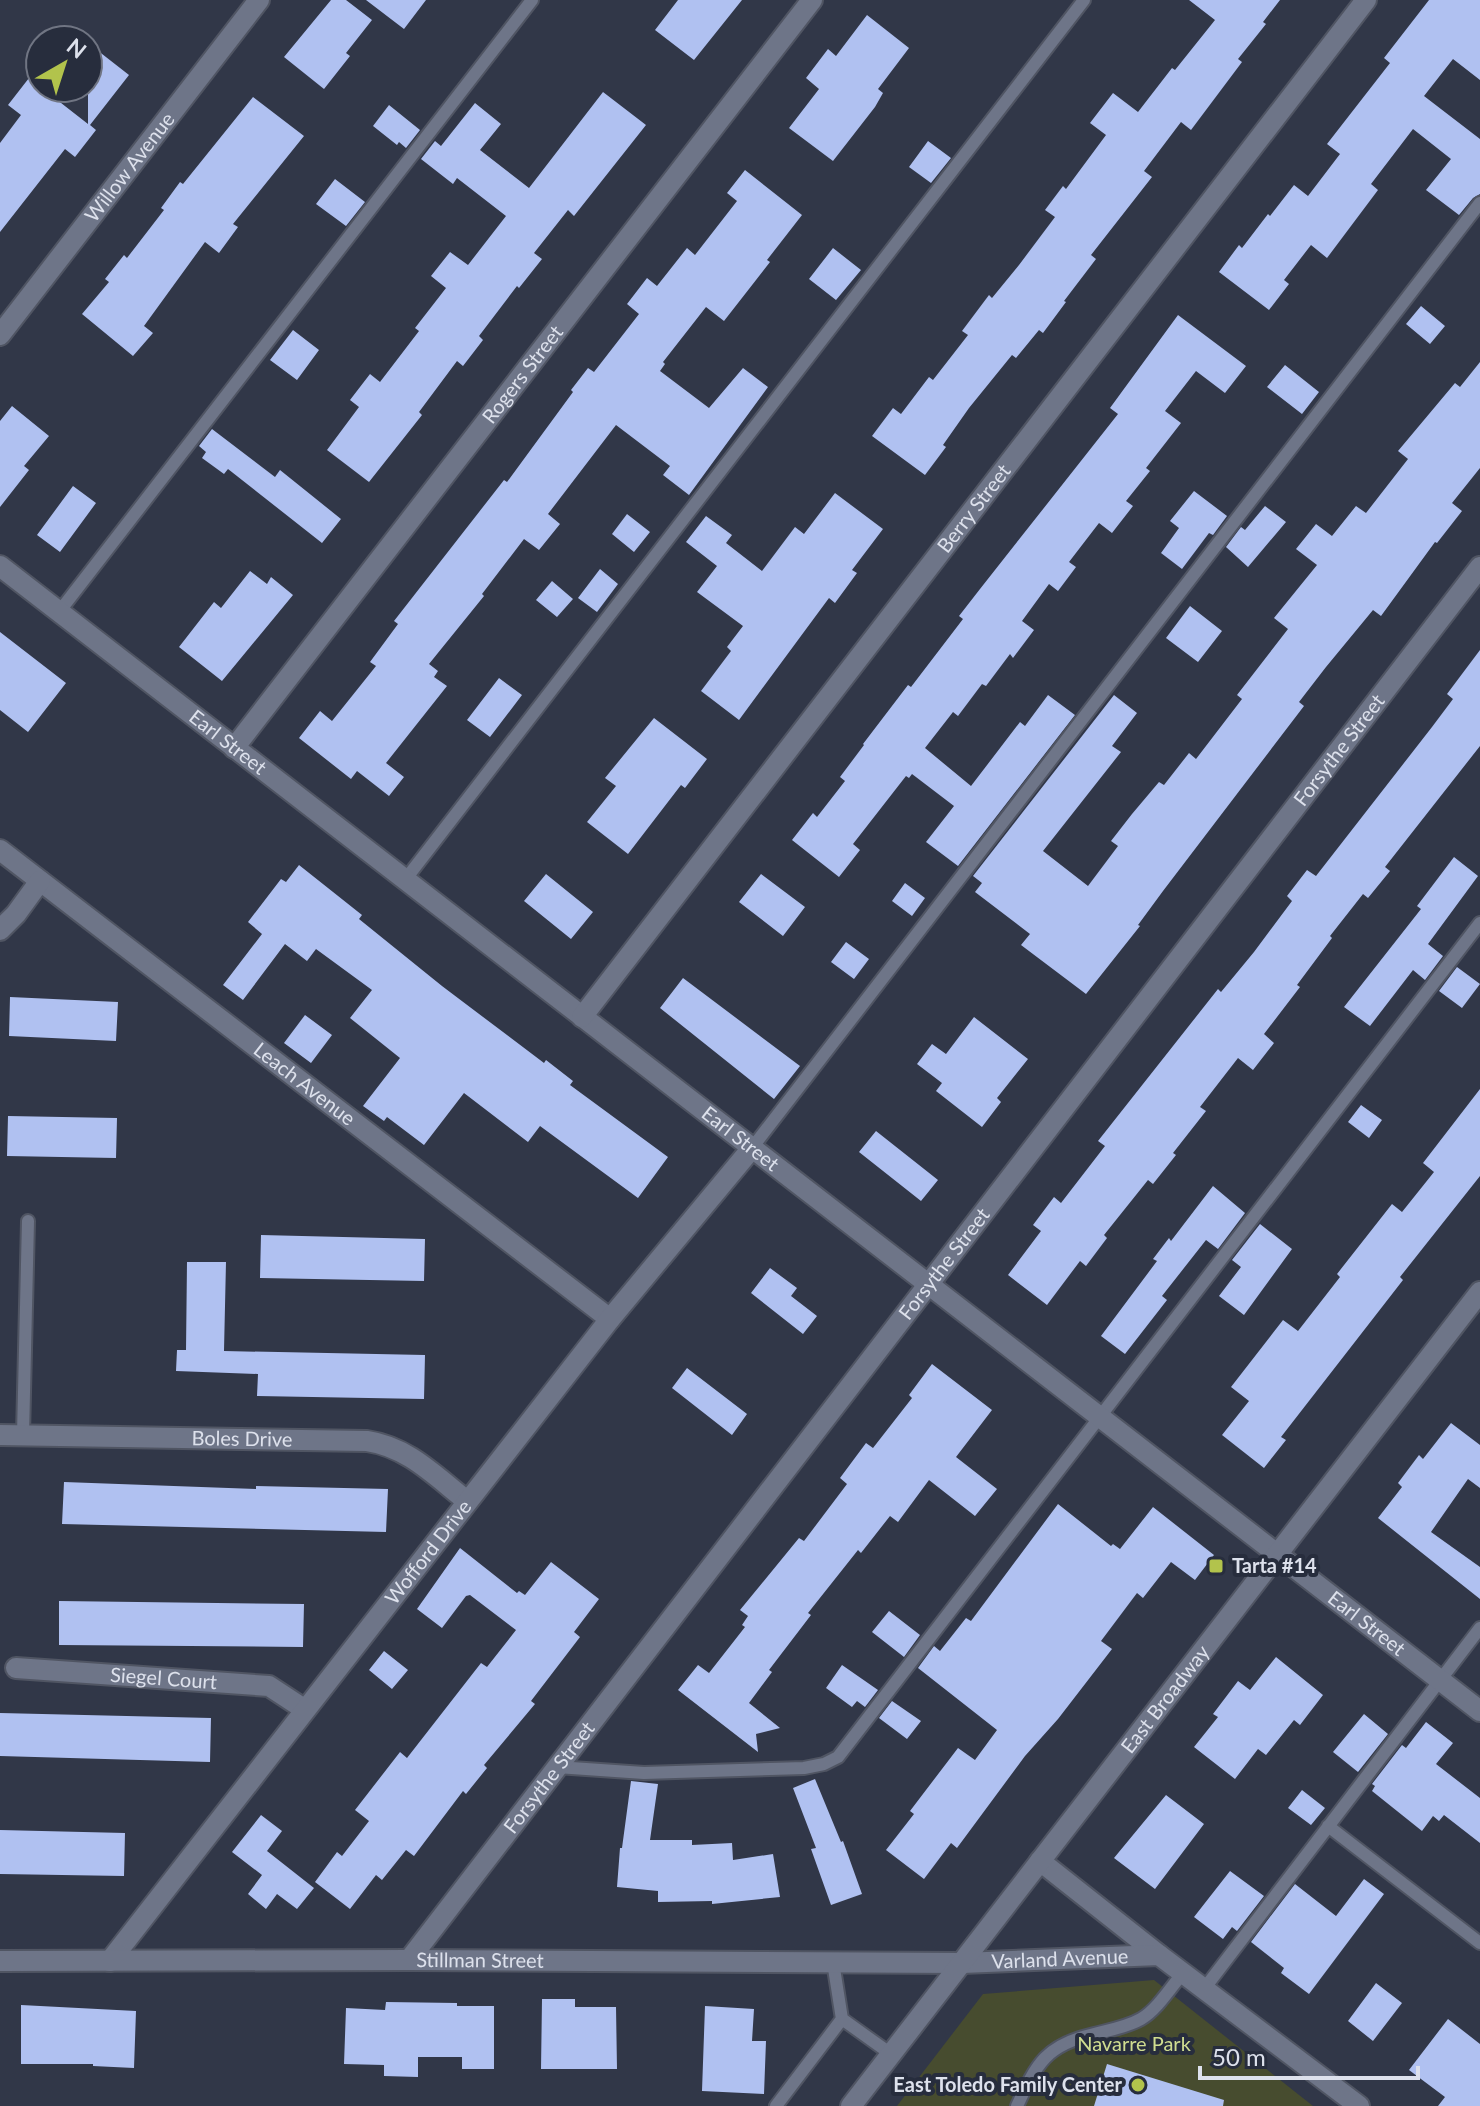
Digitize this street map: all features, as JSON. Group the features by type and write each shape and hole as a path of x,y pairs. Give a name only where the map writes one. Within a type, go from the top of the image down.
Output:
{"street":[{"name":"Willow Avenue","path":"0,335 259,0"},
{"name":"Rogers Street","path":"234,748 812,0"},
{"name":"Berry Street","path":"582,1017 1366,0"},
{"name":"Earl Street","path":"0,566 1480,1711"},
{"name":"Forsythe Street","path":"409,1960 1480,567"},
{"name":"Leach Avenue","path":"0,850 610,1319"},
{"path":"0,930 40,881"},
{"name":"Wofford Drive","path":"110,1961 610,1319 752,1148"},
{"name":"East Broadway","path":"851,2106 1480,1292"},
{"name":"Boles Drive","path":"0,1435 378,1443 390,1445 412,1458 467,1501"},
{"name":"Siegel Court","path":"16,1668 269,1686 304,1709"},
{"name":"Varland Avenue","path":"1040,1861 1359,2106"},
{"name":"Varland Avenue","path":"962,1963 1159,1955"},
{"name":"Stillman Street","path":"0,1961 962,1963"}],"lane":[{"path":"59,612 532,0"},
{"path":"405,880 1084,0"},
{"path":"752,1148 1480,203"},
{"path":"557,1767 644,1773 804,1768 838,1757 1480,923"},
{"path":"23,1435 28,1221"},
{"path":"1204,1989 1480,1628"},
{"path":"1328,1826 1480,1943"},
{"path":"833,1962 842,2019 891,2054"},
{"path":"1017,2106 1033,2071 1057,2046 1145,2017 1183,1973"},
{"path":"776,2106 842,2019"}],"green space":[{"name":"Navarre Park","path":"1154,1980 1313,2106 897,2106 983,1994"}],"building":[{"path":"331,0 346,0 372,20 346,53 350,56 324,89 284,57"},
{"path":"366,0 426,0 404,29"},
{"path":"678,0 742,0 694,60 655,30"},
{"path":"1189,0 1280,0 1263,22 1266,24 1238,59 1242,62 1191,130 1181,122 1144,171 1152,177 1091,255 1096,259 1043,333 1039,330 1016,358 1012,355 969,408 925,475 872,436 893,408 901,414 929,377 933,380 968,335 962,331 989,295 992,298 1019,265 1055,217 1045,210 1063,186 1066,189 1106,135 1090,123 1113,93 1138,112 1215,20"},
{"path":"1429,0 1480,0 1480,80 1453,59 1424,96 1480,139 1480,194 1459,215 1426,190 1451,159 1413,129 1371,184 1378,190 1327,258 1311,245 1284,280 1289,284 1269,310 1219,272 1239,245 1242,248 1294,185 1308,196 1340,154 1327,144 1390,63 1384,58"},
{"path":"867,15 909,48 878,89 883,93 875,107 833,161 789,128 819,89 806,78 828,49 836,56"},
{"path":"104,55 129,75 90,125 96,130 75,157 65,149 0,232 0,143 21,115 8,105 24,84 24,104 62,104 88,124 88,104 104,104"},
{"path":"603,92 646,125 574,216 568,210 534,253 542,259 479,336 483,340 463,366 457,361 419,412 422,415 369,482 327,450 359,407 350,400 370,374 380,382 419,331 415,328 446,288 431,276 450,252 468,265 506,216 457,178 453,184 421,159 435,141 441,146 475,103 501,124 480,150 529,188"},
{"path":"253,97 304,136 233,224 238,227 219,253 205,242 144,326 153,333 133,356 82,314 109,282 105,279 124,255 127,258 164,210 161,208 180,182 183,184"},
{"path":"389,105 420,130 406,148 399,142 397,145 373,126"},
{"path":"928,141 951,158 931,183 909,167"},
{"path":"745,170 802,215 724,321 706,307 663,362 665,364 660,371 709,408 743,368 768,387 689,495 663,475 670,466 616,425 548,514 560,524 539,550 524,539 482,594 484,596 429,664 438,671 434,677 447,686 386,763 404,777 389,796 357,771 351,779 299,738 320,711 332,721 376,666 370,662 398,624 394,621 504,480 507,482 588,368 594,372 639,314 627,304 647,278 657,286 687,248 695,255 737,201 727,193"},
{"path":"335,179 365,202 346,226 316,204"},
{"path":"833,248 861,270 836,300 809,279"},
{"path":"1421,306 1445,326 1430,344 1406,324"},
{"path":"1178,315 1246,366 1225,393 1196,371 1165,411 1181,423 1146,468 1150,471 1126,501 1133,506 1112,533 1099,523 1069,562 1076,567 1058,591 1049,584 1022,621 1034,630 1013,658 1010,654 958,716 953,712 925,748 971,786 1020,722 1025,726 1048,695 1075,715 958,866 926,842 954,806 912,774 909,778 906,776 853,844 860,850 839,877 792,840 813,813 817,817 845,781 840,777 863,744 908,685 911,687 963,619 959,616 1118,414 1110,408"},
{"path":"293,330 319,350 297,380 270,360"},
{"path":"1480,362 1480,468 1452,503 1462,511 1435,542 1381,616 1373,610 1326,667 1299,702 1304,706 1086,994 1021,945 1030,934 975,892 982,883 973,876 1114,695 1137,713 1112,746 1121,752 1043,851 1088,886 1118,846 1111,841 1132,814 1159,782 1164,785 1189,753 1196,759 1242,699 1237,695 1288,629 1274,618 1317,565 1296,549 1316,524 1332,536 1356,506 1366,513 1408,459 1398,451 1455,383 1460,387"},
{"path":"1285,365 1319,392 1302,414 1267,387"},
{"path":"12,406 49,436 24,466 29,470 0,507 0,421"},
{"path":"212,429 275,477 280,470 341,519 322,543 228,469 224,474 202,458 206,452 199,446"},
{"path":"73,486 96,503 60,552 37,535"},
{"path":"1194,491 1227,516 1213,535 1209,533 1182,569 1161,553 1179,528 1170,521"},
{"path":"835,493 883,529 852,570 857,573 835,603 829,598 739,720 701,691 731,651 727,647 743,626 697,592 717,566 686,542 706,516 732,535 726,543 762,571 795,527 804,534"},
{"path":"1265,506 1286,522 1248,567 1226,547 1241,527 1245,530"},
{"path":"627,514 650,532 634,552 612,534"},
{"path":"600,569 618,584 597,612 578,598"},
{"path":"250,571 267,584 271,577 293,595 222,681 179,647 214,602 221,608"},
{"path":"552,581 573,599 557,617 536,600"},
{"path":"1190,606 1222,631 1198,662 1166,638"},
{"path":"0,632 66,683 28,732 0,710"},
{"path":"1480,650 1480,746 1385,867 1390,871 1368,898 1363,894 1330,936 1332,938 1297,985 1300,987 1264,1034 1274,1043 1253,1070 1238,1058 1200,1107 1206,1111 1173,1153 1176,1155 1153,1184 1148,1180 1104,1235 1107,1238 1086,1266 1080,1261 1047,1305 1008,1275 1041,1231 1033,1225 1054,1197 1061,1203 1105,1146 1098,1141 1218,989 1221,992 1254,952 1292,901 1287,896 1307,870 1316,876 1432,727 1453,699 1447,694"},
{"path":"499,678 522,695 490,737 467,720"},
{"path":"654,718 707,759 685,788 681,785 628,854 587,822 616,786 605,778"},
{"path":"1454,857 1478,876 1428,944 1443,956 1425,980 1413,970 1370,1026 1344,1007 1421,909 1417,906"},
{"path":"299,865 362,915 359,919 442,986 544,1063 546,1060 573,1081 570,1085 668,1157 638,1198 540,1126 528,1142 464,1093 424,1145 387,1117 384,1121 363,1106 400,1058 350,1018 372,990 316,949 307,961 285,944 243,1000 223,985 262,934 248,922 281,879 286,882"},
{"path":"546,874 593,912 571,939 524,901"},
{"path":"761,874 805,907 783,936 739,902"},
{"path":"905,883 925,898 912,916 892,901"},
{"path":"846,942 869,959 854,979 831,962"},
{"path":"1457,967 1480,984 1462,1008 1439,991"},
{"path":"683,978 800,1066 774,1099 660,1008"},
{"path":"10,997 118,1002 116,1041 9,1036"},
{"path":"305,1015 332,1035 311,1063 284,1043"},
{"path":"974,1017 1028,1059 997,1098 1001,1102 982,1127 936,1091 942,1083 917,1064 932,1044 946,1054"},
{"path":"1480,1089 1480,1176 1281,1437 1286,1440 1264,1468 1222,1435 1249,1401 1231,1387 1283,1320 1298,1331 1340,1277 1337,1274 1392,1204 1402,1212 1434,1172 1423,1163"},
{"path":"1361,1105 1382,1120 1369,1138 1348,1122"},
{"path":"8,1116 117,1118 116,1158 7,1156"},
{"path":"876,1131 938,1180 921,1201 859,1152"},
{"path":"1213,1186 1245,1213 1218,1249 1206,1240 1162,1296 1167,1300 1125,1354 1101,1336 1157,1261 1153,1259 1169,1238 1171,1241"},
{"path":"1260,1224 1292,1249 1244,1315 1219,1296 1241,1267 1232,1260"},
{"path":"261,1235 425,1239 424,1281 260,1278"},
{"path":"187,1262 226,1262 224,1351 425,1355 424,1399 257,1396 258,1374 176,1371 177,1350 186,1350"},
{"path":"770,1268 797,1288 791,1296 817,1316 803,1334 751,1293"},
{"path":"932,1364 992,1410 956,1457 997,1489 975,1516 929,1480 898,1522 890,1516 861,1553 858,1550 808,1613 811,1615 769,1670 772,1672 749,1703 780,1728 756,1734 758,1752 678,1690 698,1665 709,1673 745,1627 742,1625 748,1616 740,1610 799,1538 804,1541 847,1484 840,1478 866,1443 873,1448 912,1398 909,1395"},
{"path":"687,1368 747,1414 732,1435 672,1388"},
{"path":"1451,1423 1480,1445 1480,1488 1468,1479 1431,1532 1480,1567 1480,1599 1378,1518 1402,1487 1398,1483 1419,1455 1423,1459"},
{"path":"64,1482 256,1489 256,1486 388,1489 386,1532 62,1524"},
{"path":"1058,1504 1111,1546 1113,1544 1120,1549 1153,1507 1214,1555 1195,1580 1171,1562 1143,1598 1137,1593 1101,1641 1112,1649 1025,1756 957,1848 951,1843 924,1879 886,1850 914,1814 910,1811 958,1748 975,1760 997,1730 918,1668 934,1646 940,1651 966,1618 971,1621"},
{"path":"460,1548 517,1593 519,1591 525,1595 551,1562 599,1599 574,1632 580,1637 531,1701 535,1704 484,1765 487,1768 466,1794 463,1791 414,1856 406,1850 382,1880 376,1875 350,1909 315,1882 337,1852 342,1856 369,1821 355,1810 400,1752 407,1758 481,1663 487,1667 516,1630 470,1595 466,1596 442,1628 417,1609"},
{"path":"59,1601 304,1604 303,1647 59,1645"},
{"path":"889,1611 920,1635 904,1657 872,1632"},
{"path":"384,1651 408,1670 392,1689 369,1670"},
{"path":"1276,1657 1323,1695 1300,1725 1294,1720 1266,1755 1258,1749 1235,1779 1194,1747 1218,1717 1213,1714 1238,1681 1250,1690"},
{"path":"842,1665 878,1690 865,1707 857,1701 852,1707 826,1688"},
{"path":"892,1701 921,1721 907,1739 879,1718"},
{"path":"0,1713 211,1718 210,1762 0,1756"},
{"path":"1364,1714 1388,1734 1358,1772 1333,1752"},
{"path":"1426,1722 1453,1743 1436,1764 1480,1798 1480,1843 1444,1815 1439,1821 1433,1816 1422,1831 1372,1791 1375,1786 1372,1784 1402,1745 1406,1748"},
{"path":"815,1779 843,1841 862,1894 831,1905 811,1849 816,1848 793,1788"},
{"path":"631,1781 658,1784 650,1840 692,1840 692,1845 732,1843 733,1860 773,1854 780,1897 712,1904 712,1901 658,1902 658,1891 617,1887"},
{"path":"1302,1790 1325,1808 1311,1825 1288,1808"},
{"path":"1166,1795 1204,1824 1155,1889 1114,1858"},
{"path":"261,1815 282,1831 267,1851 314,1888 297,1909 277,1894 266,1909 248,1894 262,1875 232,1852"},
{"path":"0,1830 125,1833 124,1876 0,1874"},
{"path":"1230,1871 1264,1896 1237,1931 1232,1927 1223,1939 1194,1917"},
{"path":"1364,1879 1384,1894 1309,1994 1281,1973 1284,1968 1251,1942 1295,1884 1336,1916"},
{"path":"1376,1983 1402,2003 1373,2041 1348,2021"},
{"path":"542,1999 575,1999 575,2007 616,2007 617,2069 541,2069"},
{"path":"386,2002 494,2006 494,2069 462,2069 462,2057 418,2057 418,2077 384,2076 384,2065 344,2064 346,2008 385,2010"},
{"path":"21,2005 136,2011 134,2068 93,2064 21,2064"},
{"path":"705,2006 754,2009 752,2041 766,2041 764,2094 702,2091"},
{"path":"1448,2019 1480,2044 1480,2106 1438,2106 1445,2097 1409,2070"},
{"name":"East Toledo Family Center","path":"1107,2064 1224,2100 1223,2106 1094,2106"}],"place":[{"name":"Tarta #14","path":"1216,1566"},
{"name":"East Toledo Family Center","path":"1138,2085"}]}
